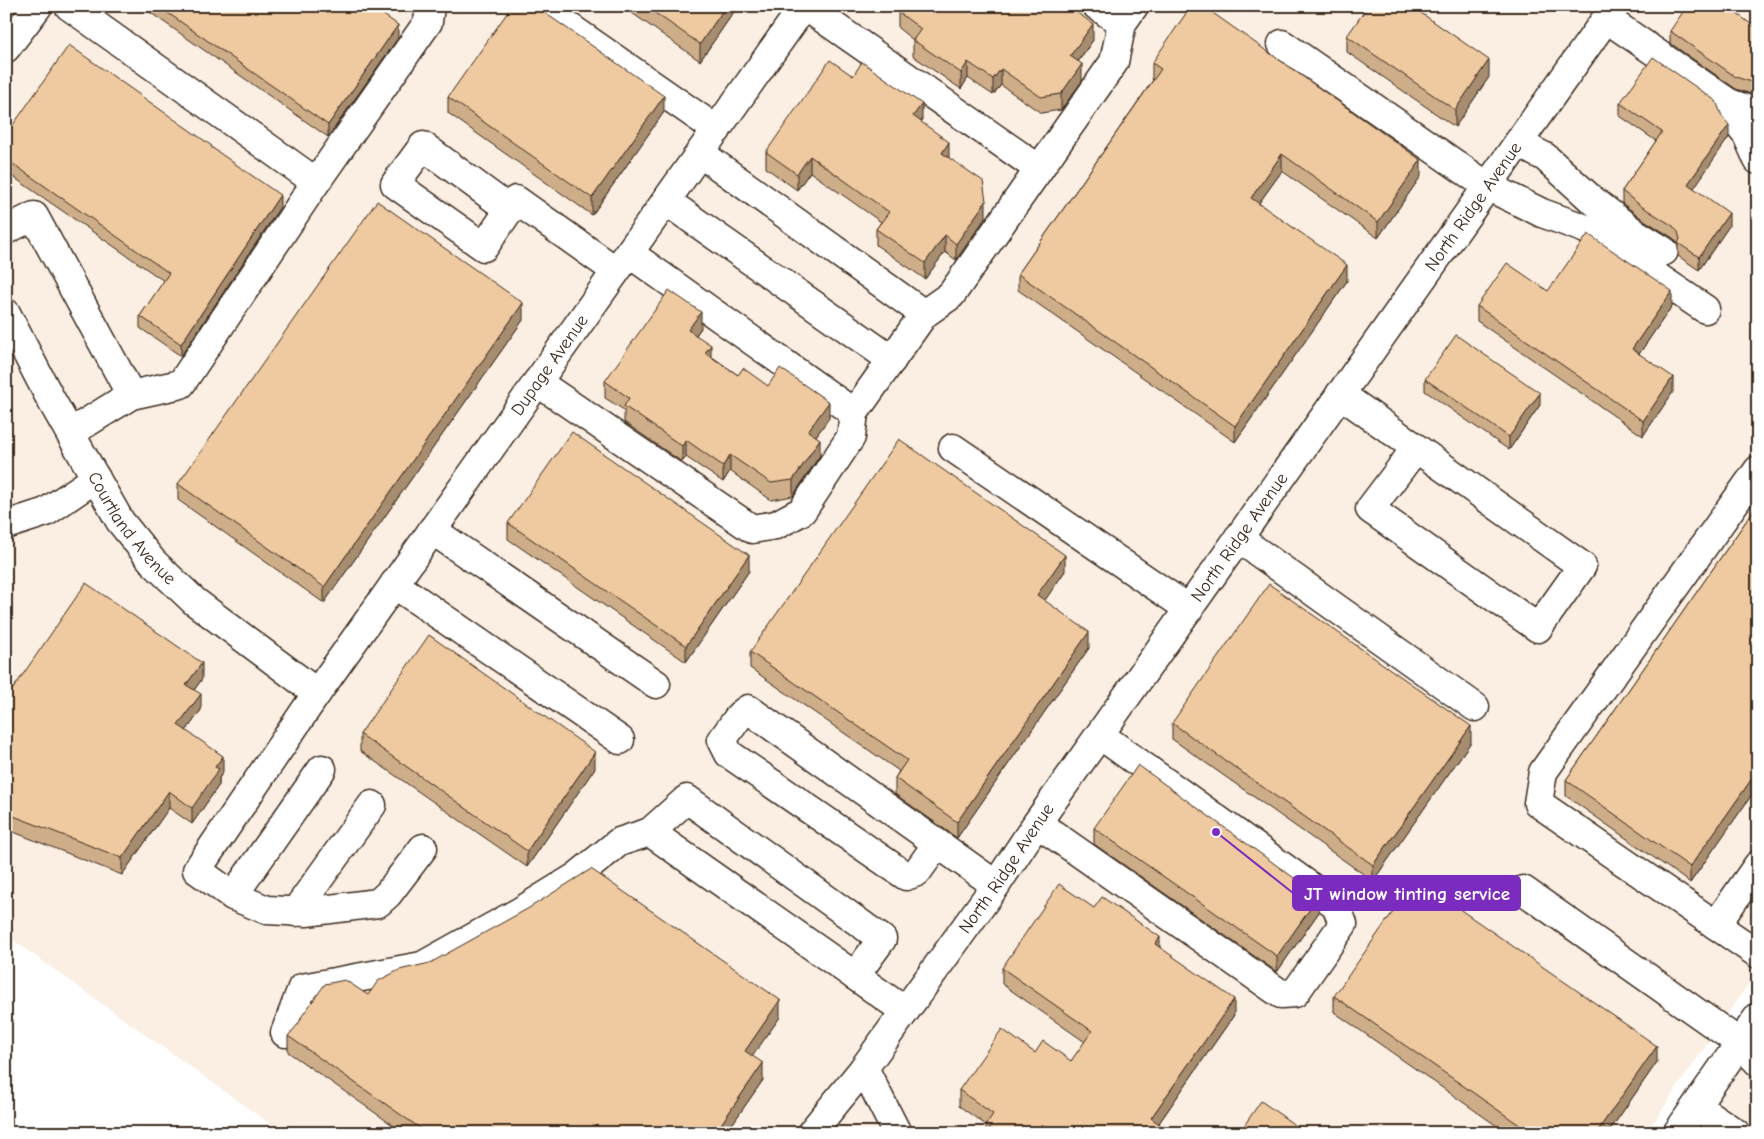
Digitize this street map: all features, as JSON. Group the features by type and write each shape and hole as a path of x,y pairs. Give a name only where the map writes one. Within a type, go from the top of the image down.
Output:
{"street":[{"path":"10,35 38,6"},
{"path":"69,6 316,182"},
{"path":"70,432 131,395 181,384 316,182 428,22 430,6"},
{"path":"539,6 717,130"},
{"path":"805,6 1039,169"},
{"name":"Dupage Avenue","path":"233,896 197,870 316,694 805,6"},
{"path":"537,382 752,529 776,524 802,512 851,437 854,413 924,314 951,295 1114,62 1128,15 1098,6"},
{"path":"1611,12 1729,103 1758,114"},
{"name":"North Ridge Avenue","path":"811,1133 864,1068 996,884 1238,538 1611,12"},
{"path":"1282,44 1487,186 1542,213 1586,228 1705,309"},
{"path":"1729,103 1737,123 1747,135 1758,160"},
{"path":"1518,143 1545,157 1597,203 1632,230 1664,251"},
{"path":"510,210 423,146 395,184 484,247 510,210 516,200 622,262 854,413"},
{"path":"700,154 924,314"},
{"path":"666,202 892,360"},
{"path":"6,230 34,216 131,395"},
{"name":"Courtland Avenue","path":"6,313 50,398 120,521 153,562 194,601 316,694"},
{"path":"1340,394 1416,448 1582,566 1538,628 1370,509 1416,448"},
{"path":"953,448 1189,608"},
{"path":"1758,470 1543,772 1538,803 1758,954"},
{"path":"6,525 46,512 96,478"},
{"path":"432,530 656,684"},
{"path":"1238,538 1475,707"},
{"path":"394,584 620,740"},
{"path":"937,844 917,872 906,876 729,754 722,740 740,716 748,709 996,884"},
{"path":"1037,823 1282,994 1295,993 1343,924 1336,905 1100,735"},
{"path":"322,769 233,896 267,910 295,912 378,903 388,894 423,848"},
{"path":"285,1033 302,988 422,966 521,911 576,877 619,842 650,832 687,799 882,939 855,976"},
{"path":"295,912 372,805"},
{"path":"650,832 905,1011"},
{"path":"1716,925 1758,864"},
{"path":"1523,890 1749,1052"},
{"path":"1678,1133 1696,1106 1749,1052 1758,1017"},
{"path":"864,1068 896,1132"},
{"path":"1696,1106 1736,1133"}],"shaded area":[{"path":"52,6 1758,6 1758,970 1646,1133 283,1133 6,935 6,64 18,55"},
{"path":"1758,1042 1758,1133 1694,1133"}],"building":[{"path":"158,6 371,6 398,25 328,125"},
{"path":"512,6 535,6 664,96 592,198 448,97"},
{"path":"645,6 726,6 700,44"},
{"path":"902,6 1068,6 1093,24 1070,56 1082,64 1061,94 1041,97 1001,69 993,79 968,62 961,73 913,40 921,29 898,12"},
{"path":"1191,6 1203,6 1421,160 1378,222 1282,154 1251,198 1347,265 1235,426 1018,274 1161,69 1152,63"},
{"path":"1368,6 1411,6 1489,60 1455,110 1347,36"},
{"path":"1687,6 1726,6 1758,29 1757,84 1736,77 1670,31"},
{"path":"69,45 280,195 181,344 140,316 169,273 6,159 6,135"},
{"path":"1653,57 1716,101 1722,116 1729,125 1688,184 1729,213 1699,257 1678,243 1680,239 1678,232 1673,226 1641,206 1622,191 1662,132 1620,103"},
{"path":"830,60 853,76 862,62 922,104 913,116 949,142 942,153 983,181 986,201 956,244 945,235 925,263 876,229 889,212 810,156 797,174 766,152"},
{"path":"377,201 523,303 324,587 178,484"},
{"path":"1588,234 1672,291 1632,349 1673,377 1643,421 1477,306 1507,263 1548,291"},
{"path":"669,290 701,312 688,330 711,345 705,353 738,375 743,368 768,386 780,368 829,402 808,431 820,439 793,480 771,483 730,455 723,466 686,440 682,446 624,406 629,398 605,381"},
{"path":"1456,335 1540,393 1509,437 1425,379"},
{"path":"572,432 749,555 686,646 508,523"},
{"path":"899,439 1065,555 1037,595 1089,632 957,822 895,778 907,760 750,652"},
{"path":"1758,504 1758,770 1690,867 1566,780"},
{"path":"86,583 202,663 186,685 201,694 178,725 223,756 215,767 219,769 192,808 169,791 122,858 6,813 6,699"},
{"path":"1269,584 1471,726 1373,865 1172,723"},
{"path":"429,635 595,752 527,851 360,734"},
{"path":"1138,765 1319,896 1277,956 1094,828"},
{"path":"591,869 780,1000 745,1051 763,1063 715,1133 427,1133 288,1036 325,984 345,980 368,995 378,981 399,970 430,963 529,908"},
{"path":"1416,879 1657,1046 1596,1133 1531,1133 1334,996"},
{"path":"1059,884 1094,908 1102,897 1160,937 1155,944 1234,999 1151,1118 1169,1131 1168,1133 997,1133 986,1125 993,1114 959,1090 1002,1029 1035,1053 1043,1041 1071,1061 1092,1031 1002,968"},
{"path":"1261,1101 1306,1133 1239,1133"}],"place":[{"name":"JT window tinting service","path":"1216,832"}]}
